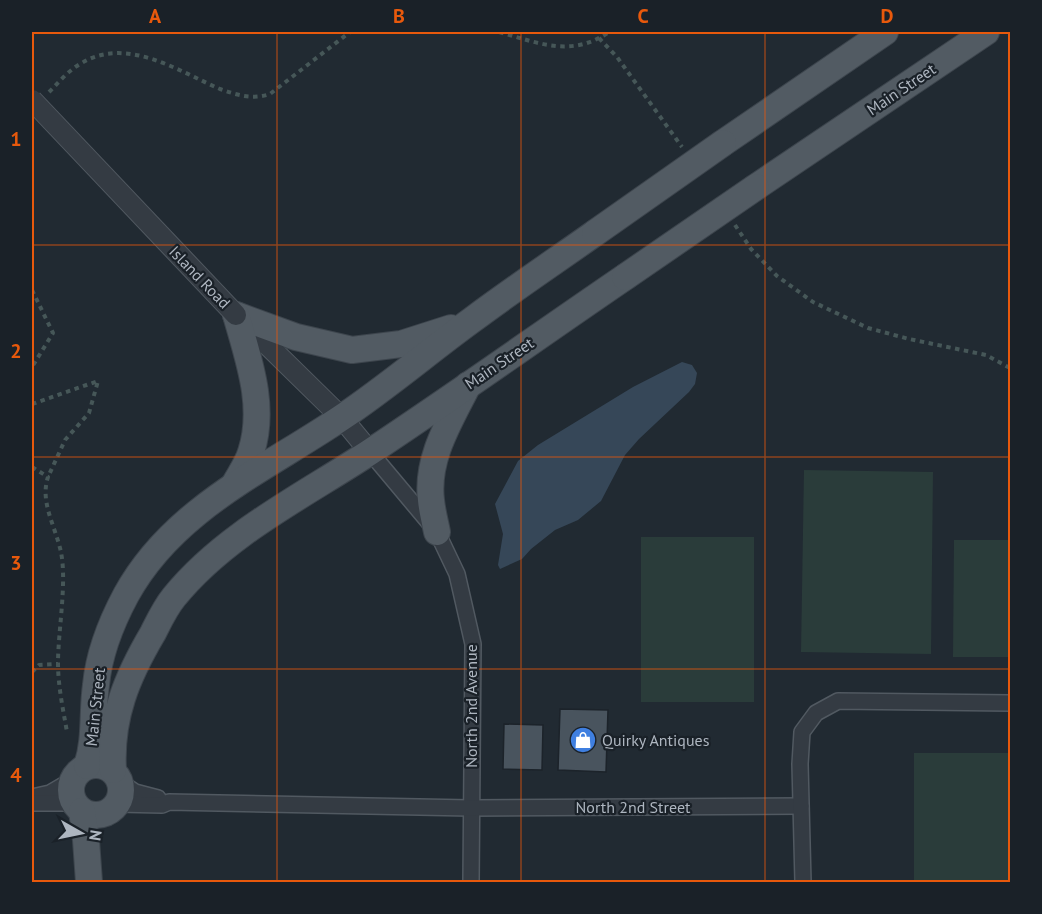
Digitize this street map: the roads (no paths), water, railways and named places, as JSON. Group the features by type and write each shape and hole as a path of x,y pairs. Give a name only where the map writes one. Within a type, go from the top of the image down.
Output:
{"main road":[{"name":"Main Street","path":"104,882 103,846 92,751 99,663 115,617 127,594 140,572 167,539 193,515 234,485 342,418 471,321 885,32"},
{"name":"Main Street","path":"89,882 86,840 120,702 138,659 172,599 196,572 231,543 270,516 370,452 986,32"},
{"path":"236,315 296,337 352,350 378,348 418,340 471,321"},
{"path":"234,485 252,451 256,401 252,373 236,315"},
{"path":"437,532 431,498 436,450 469,383"}],"street":[{"name":"Island Road","path":"40,96 236,315 342,418 370,452"},
{"name":"North 2nd Avenue","path":"370,452 437,532 457,574 473,644 471,882"},
{"path":"803,882 802,732 816,713 837,701 1011,702"},
{"path":"32,797 50,793 97,791"},
{"path":"32,803 97,791"},
{"name":"North 2nd Street","path":"97,791 162,804 169,802 470,807 801,806"},
{"name":"North 2nd Street","path":"97,791 135,792 169,802"}],"water":[{"path":"682,362 692,365 697,373 695,384 625,455 601,501 578,520 555,530 522,559 500,569 498,565 503,534 495,504 518,461 538,445 633,387"}],"place":[{"name":"Quirky Antiques","path":"583,740"}]}
